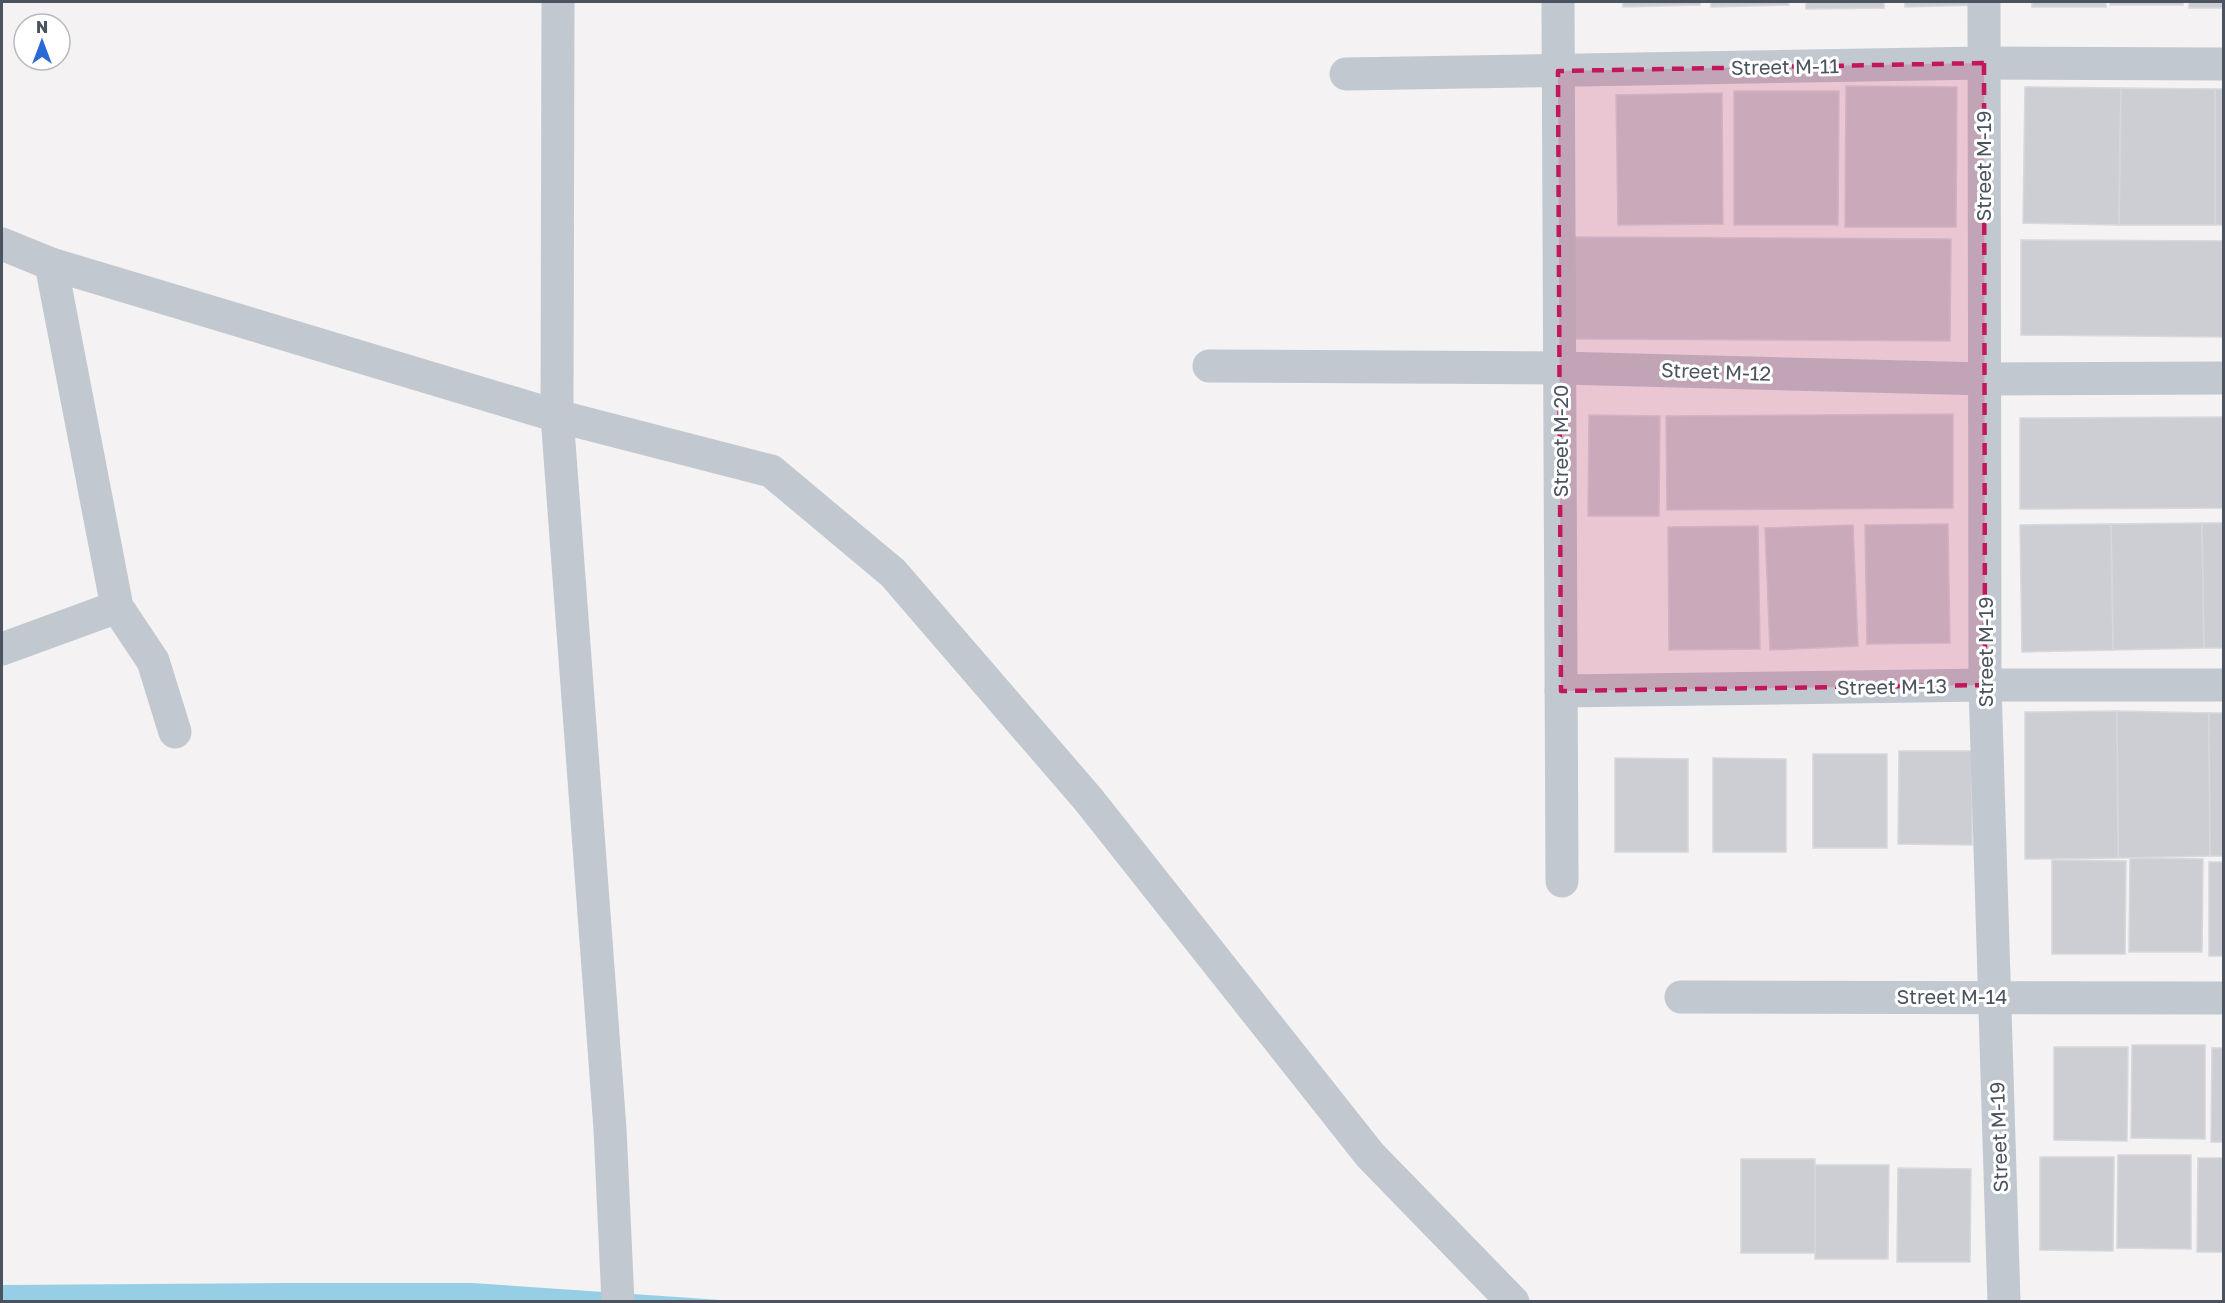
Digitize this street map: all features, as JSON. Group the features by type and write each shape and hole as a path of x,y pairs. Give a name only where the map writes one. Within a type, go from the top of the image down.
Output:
{"street":[{"path":"558,2 557,416 610,1130 618,1302"},
{"name":"Street M-20","path":"1558,2 1562,881"},
{"name":"Street M-19","path":"1984,2 1985,685 2004,1302"},
{"name":"Street M-11","path":"1346,74 1984,63 2223,64"},
{"path":"2,244 51,264 557,416 771,471 893,573 1088,799 1370,1155 1513,1302"},
{"path":"51,264 117,607 153,661 175,732"},
{"name":"Street M-12","path":"1209,366 1561,368 1985,379 2223,378"},
{"path":"2,649 117,607"},
{"name":"Street M-13","path":"1561,691 1985,685 2223,685"},
{"name":"Street M-14","path":"1681,997 2223,998"}],"highlighted area":[{"path":"1984,63 1985,685 1561,691 1558,71"}],"water":[{"path":"472,1283 735,1301 2,1302 2,1285"}],"building":[{"path":"1623,2 1700,2 1700,5 1623,7"},
{"path":"1711,2 1788,2 1789,5 1711,7"},
{"path":"1806,2 1884,2 1884,8 1806,9"},
{"path":"1905,2 1982,2 1982,5 1905,7"},
{"path":"2032,2 2106,2 2106,7 2032,7"},
{"path":"2110,2 2183,2 2183,5 2110,5"},
{"path":"2189,2 2224,2 2224,8 2189,8"},
{"path":"1846,86 1957,87 1956,227 1845,227"},
{"path":"2025,87 2121,88 2119,225 2023,223"},
{"path":"2121,88 2215,89 2215,225 2119,225"},
{"path":"2215,89 2224,89 2224,225 2215,225"},
{"path":"1734,91 1839,91 1838,225 1734,225"},
{"path":"1722,93 1723,224 1618,225 1616,95"},
{"path":"1574,237 1951,239 1950,341 1573,339"},
{"path":"2021,240 2224,241 2224,337 2021,335"},
{"path":"1953,414 1953,508 1667,510 1666,416"},
{"path":"1589,415 1660,416 1659,516 1588,516"},
{"path":"2224,417 2224,508 2020,509 2020,418"},
{"path":"2202,523 2204,648 2113,650 2111,524"},
{"path":"2202,523 2224,523 2224,648 2204,648"},
{"path":"1948,524 1950,643 1867,644 1865,525"},
{"path":"2111,524 2113,650 2022,652 2020,525"},
{"path":"1853,525 1858,646 1770,650 1765,528"},
{"path":"1758,526 1760,649 1669,650 1668,527"},
{"path":"2117,711 2209,713 2210,856 2118,858"},
{"path":"2117,711 2118,858 2025,859 2025,712"},
{"path":"2209,713 2224,713 2224,856 2210,856"},
{"path":"1899,751 1972,751 1972,845 1898,844"},
{"path":"1813,754 1887,754 1887,848 1813,848"},
{"path":"1615,758 1688,759 1688,852 1615,852"},
{"path":"1713,758 1786,759 1786,852 1713,852"},
{"path":"2130,858 2203,859 2202,952 2129,952"},
{"path":"2052,860 2126,861 2125,954 2052,954"},
{"path":"2209,862 2224,862 2224,956 2209,956"},
{"path":"2132,1045 2205,1045 2205,1139 2131,1138"},
{"path":"2054,1047 2128,1047 2127,1141 2054,1140"},
{"path":"2212,1048 2224,1048 2224,1142 2211,1142"},
{"path":"2118,1155 2191,1155 2191,1249 2117,1248"},
{"path":"2040,1157 2114,1157 2113,1251 2040,1250"},
{"path":"2198,1158 2224,1158 2224,1252 2197,1252"},
{"path":"1741,1159 1815,1159 1815,1253 1741,1253"},
{"path":"1815,1165 1889,1165 1888,1259 1815,1259"},
{"path":"1898,1168 1971,1169 1970,1262 1897,1262"}]}
